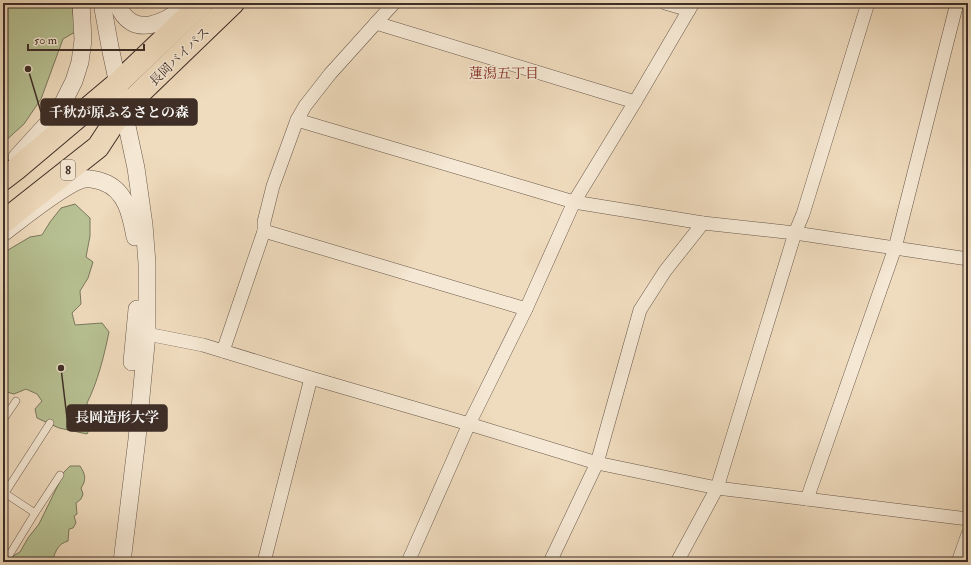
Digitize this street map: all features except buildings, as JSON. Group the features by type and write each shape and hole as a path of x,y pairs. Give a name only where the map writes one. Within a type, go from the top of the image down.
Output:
{"highway":[{"name":"長岡バイパス","path":"3,179 118,83 202,3"},
{"name":"長岡バイパス","path":"3,222 98,147 124,109 233,3"}],"street":[{"path":"3,172 60,111 74,81 80,62 83,40 81,3"},
{"path":"102,3 136,168 144,225 147,286 147,334 137,439 122,562"},
{"path":"117,3 128,20 139,26 152,25 167,19 190,3"},
{"path":"222,351 264,231 264,222 273,186 297,120 304,106 330,74 394,3"},
{"path":"408,562 469,424 526,309 574,202 691,7 665,3"},
{"path":"677,562 717,488 868,3"},
{"path":"807,499 895,248 957,3"},
{"path":"376,23 635,102"},
{"path":"297,120 574,202 703,222 796,233 968,259"},
{"path":"3,233 70,184 84,179 95,179 113,188 126,202 131,216 139,277 116,562"},
{"path":"550,562 597,463 640,310 666,271 703,222"},
{"path":"264,231 526,309"},
{"path":"147,334 186,341 222,351 597,463 717,488 968,519"},
{"path":"264,562 311,378"},
{"path":"958,562 968,534"}],"lane":[{"path":"3,420 16,401"},
{"path":"36,513 4,494 50,423"},
{"path":"5,562 60,475"}],"green space":[{"path":"3,3 72,3 75,32 63,39 41,99 24,124 3,143"},
{"path":"75,204 90,218 90,236 86,257 93,262 88,278 80,291 81,304 72,313 75,325 102,323 109,332 100,368 87,403 91,426 87,434 59,428 37,418 35,409 42,401 37,394 26,389 14,394 3,391 3,253 30,237 42,235 61,208"},
{"path":"70,466 80,466 85,479 81,488 83,494 81,499 76,503 77,514 74,516 76,523 73,528 69,529 68,541 61,544 55,552 52,562 10,562 13,556 20,552 28,538 39,524 61,477"}],"place":[{"name":"千秋が原ふるさとの森","path":"28,69"},
{"name":"長岡造形大学","path":"61,368"}],"district":[{"name":"蓮潟五丁目","path":"504,73"}]}
